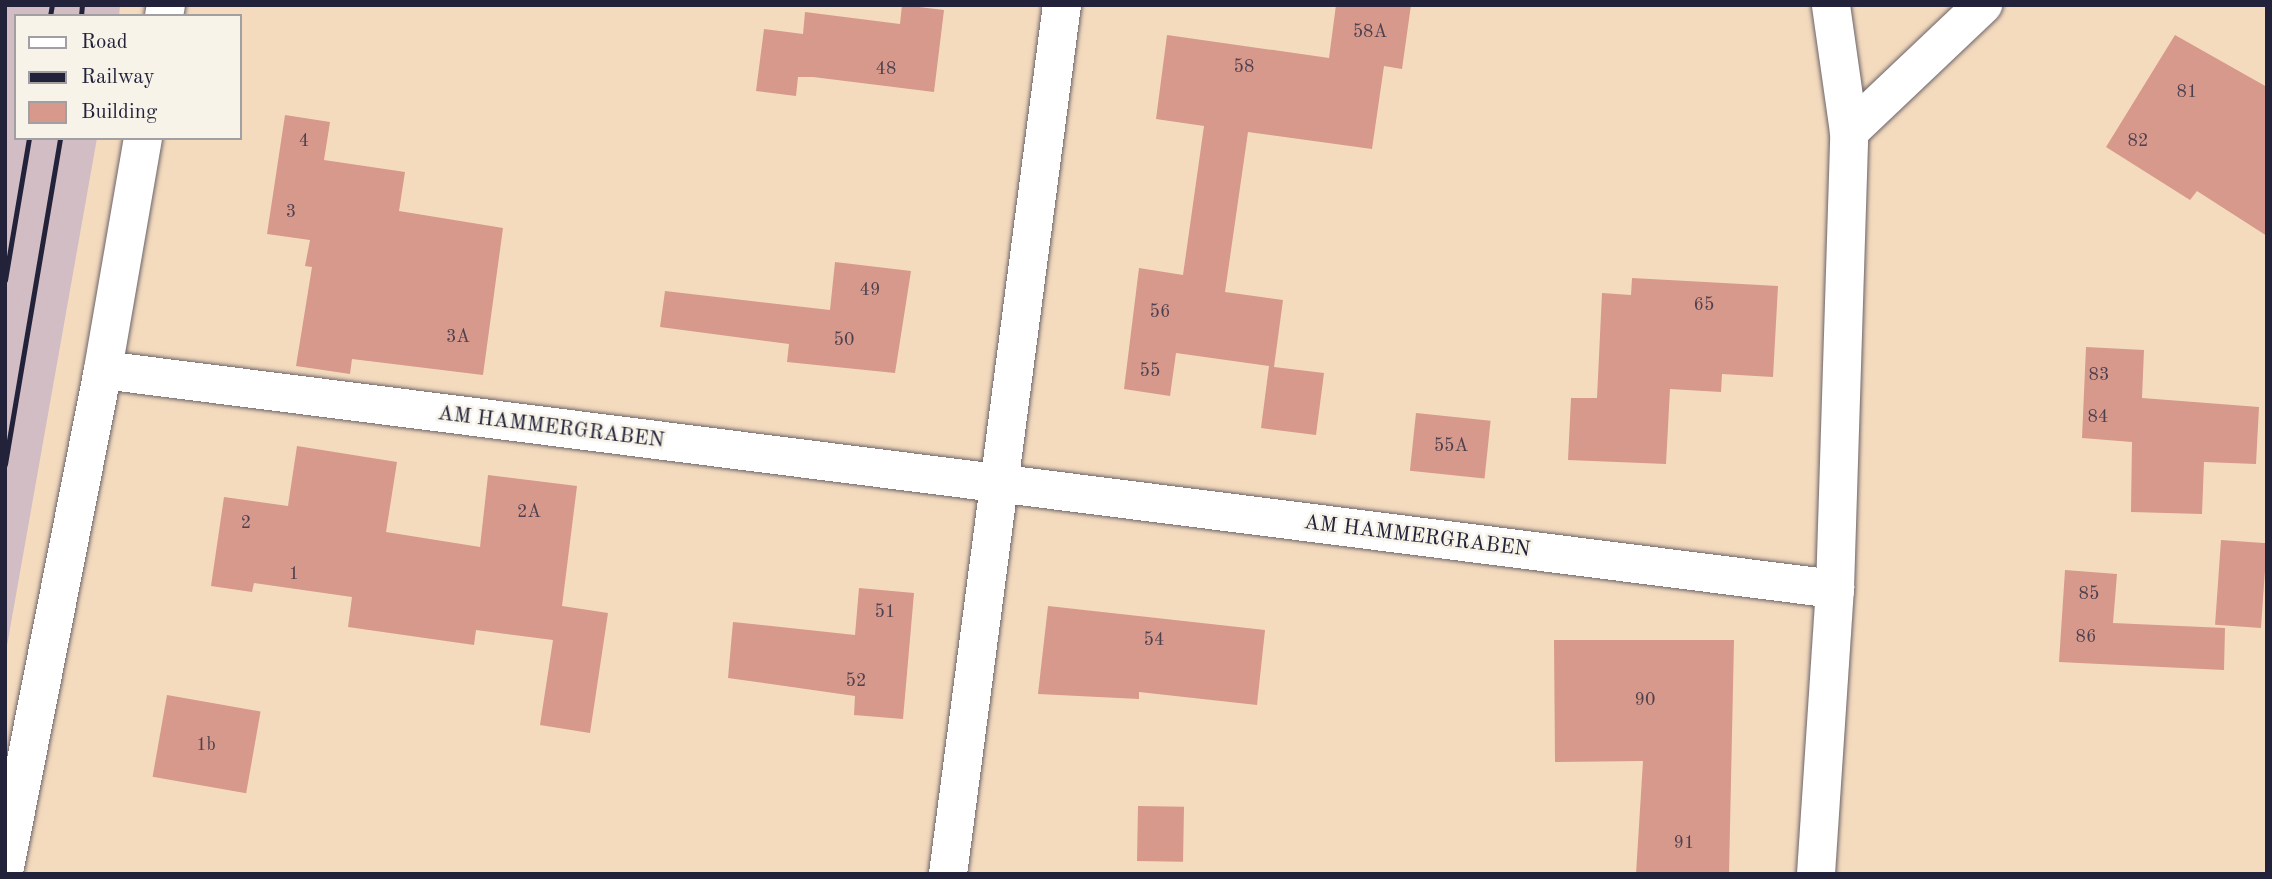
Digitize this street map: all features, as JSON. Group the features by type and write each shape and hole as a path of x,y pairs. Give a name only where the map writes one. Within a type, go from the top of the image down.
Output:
{"street":[{"path":"948,874 1062,5"},
{"path":"1816,874 1835,589 1849,132 1831,5"},
{"path":"1849,132 1983,5"},
{"path":"5,867 103,370 143,140"},
{"name":"AM HAMMERGRABEN","path":"103,370 1835,589"}],"shaded area":[{"path":"5,5 120,5 119,14 14,14 14,140 97,140 5,657"}],"building":[{"path":"902,5 944,10 934,92 813,77 798,77 796,96 756,91 764,29 803,34 805,12 900,24"},
{"path":"1336,5 1411,5 1402,69 1384,66 1372,149 1248,132 1225,292 1283,300 1274,367 1324,373 1316,435 1261,428 1269,366 1176,353 1170,396 1124,389 1139,268 1183,275 1204,126 1156,119 1167,35 1329,58"},
{"path":"2175,35 2267,87 2267,236 2197,191 2190,200 2106,147"},
{"path":"285,115 330,122 324,160 405,172 399,211 503,228 483,375 352,359 350,374 296,366 312,267 305,266 310,240 267,234"},
{"path":"835,262 911,271 895,373 787,362 789,344 660,327 665,291 830,310"},
{"path":"1632,278 1778,286 1773,377 1722,374 1721,392 1670,389 1666,464 1568,460 1571,398 1597,398 1602,293 1631,295"},
{"path":"2086,347 2144,350 2142,398 2259,407 2256,464 2204,462 2202,514 2131,512 2132,442 2082,438"},
{"path":"1416,413 1491,421 1485,479 1410,471"},
{"path":"297,446 397,462 386,532 480,547 488,475 577,486 562,606 608,613 590,733 540,725 553,640 476,630 474,645 348,627 352,597 254,583 252,592 211,586 224,497 288,506"},
{"path":"2221,540 2267,543 2261,628 2215,625"},
{"path":"2065,570 2117,574 2113,623 2225,628 2224,670 2059,662"},
{"path":"859,588 914,593 903,719 854,715 855,696 728,678 733,622 855,635"},
{"path":"1048,606 1265,630 1257,705 1139,692 1139,699 1038,694"},
{"path":"1554,640 1734,640 1729,874 1636,874 1643,761 1555,762"},
{"path":"167,695 261,711 246,793 153,777"},
{"path":"1138,806 1184,807 1183,862 1137,861"}],"railway":[{"path":"50,14 52,5"},
{"path":"81,14 82,5"},
{"path":"5,280 29,140"},
{"path":"5,464 60,140"}]}
